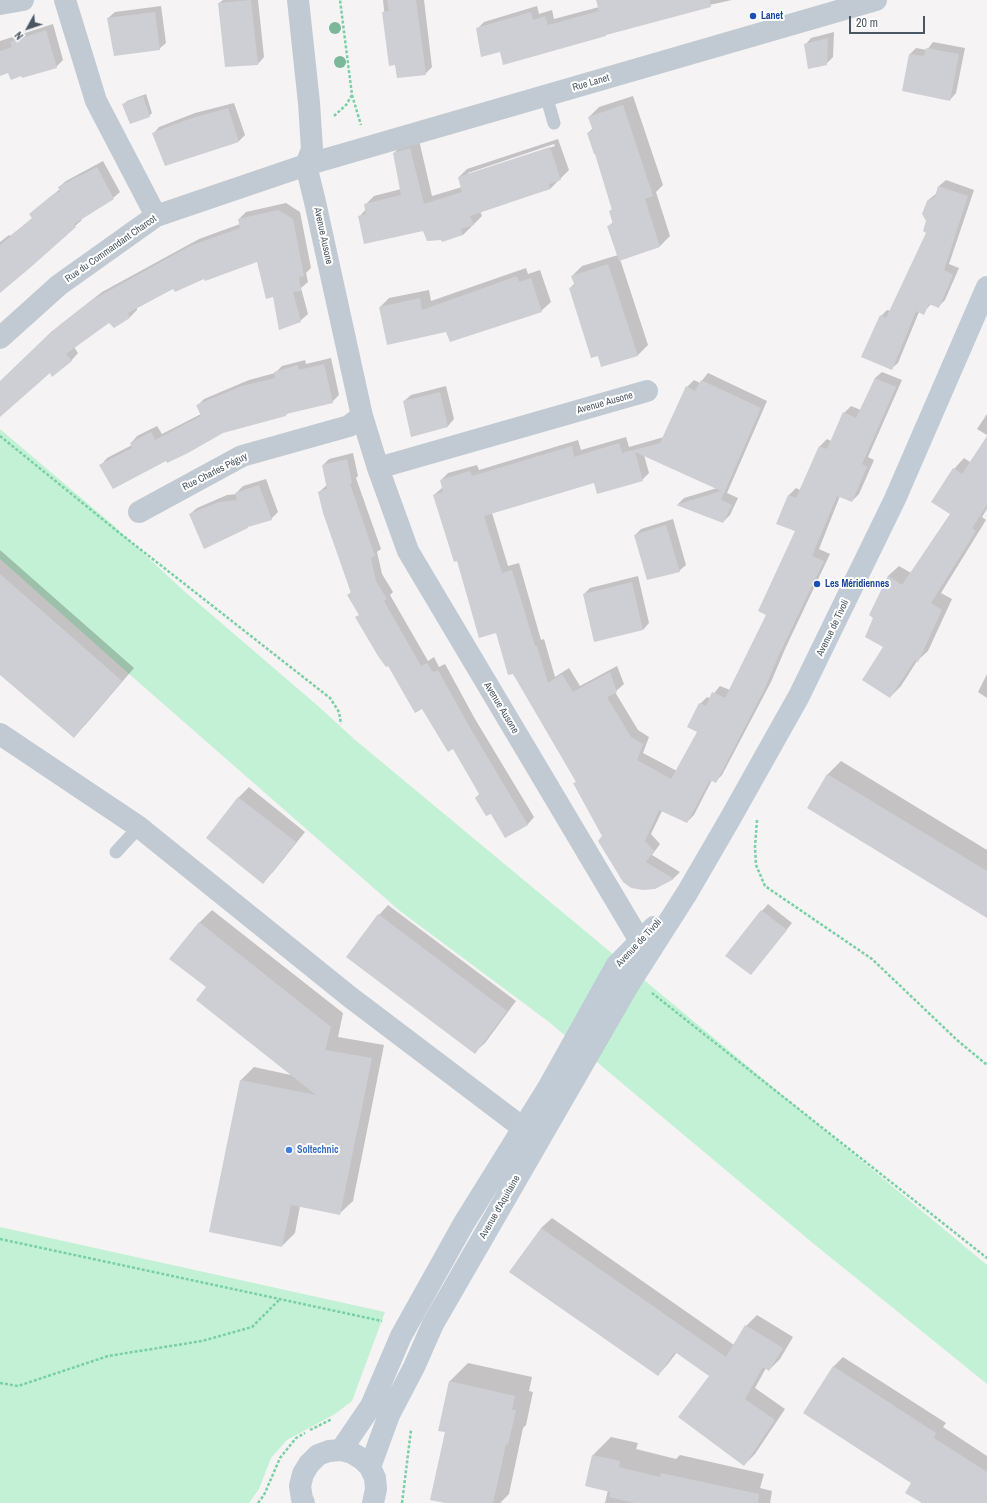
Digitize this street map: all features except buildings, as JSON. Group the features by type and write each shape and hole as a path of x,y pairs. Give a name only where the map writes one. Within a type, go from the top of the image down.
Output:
{"street":[{"path":"0,4 23,0"},
{"path":"65,0 96,100 156,216"},
{"path":"298,0 312,149 306,165"},
{"name":"Rue Lanet","path":"306,165 876,0"},
{"name":"Rue du Commandant Charcot","path":"0,338 59,285 156,216 306,165"},
{"name":"Avenue Ausone","path":"306,165 362,416 378,468 408,551 643,948"},
{"name":"Avenue de Tivoli","path":"575,1040 616,966 643,948 686,893 782,728 830,635 895,499 987,287"},
{"name":"Avenue Ausone","path":"378,468 647,391"},
{"name":"Rue Charles Péguy","path":"138,512 242,456 349,426 362,416"},
{"path":"0,734 139,827 350,997 523,1128 530,1155"},
{"name":"Avenue d'Aquitaine","path":"370,1467 389,1415 414,1367 432,1324 625,990 643,948"},
{"name":"Avenue d'Aquitaine","path":"341,1450 371,1406 391,1357 405,1328 464,1223 575,1040"},
{"path":"301,1502 301,1480 309,1464 318,1455 329,1450 341,1450 352,1453 362,1459 370,1467 375,1478 376,1489 372,1503"}],"lane":[{"path":"546,96 554,123"},
{"path":"116,852 139,827"}],"path":[{"path":"340,0 352,95 360,123 367,134 379,144"},
{"path":"310,128 325,125 346,105 352,95"},
{"path":"0,436 330,698 339,712 340,724"},
{"path":"756,817 758,824 754,847 756,865 766,886 872,959 957,1040 987,1065"},
{"path":"648,989 987,1258"},
{"path":"0,1239 381,1321 405,1328"},
{"path":"0,1383 18,1386 108,1356 202,1340 252,1328 280,1299"}],"green space":[{"path":"0,429 113,525 184,591 318,706 354,739 987,1265 987,1384 814,1244 549,1022 400,911 0,559"},
{"path":"0,1227 385,1312 352,1401 335,1414 287,1440 271,1458 259,1489 249,1503 0,1503"}],"place":[{"name":"Lanet","path":"753,16"},
{"name":"Les Méridiennes","path":"817,584"},
{"name":"Soltechnic","path":"289,1150"}]}
